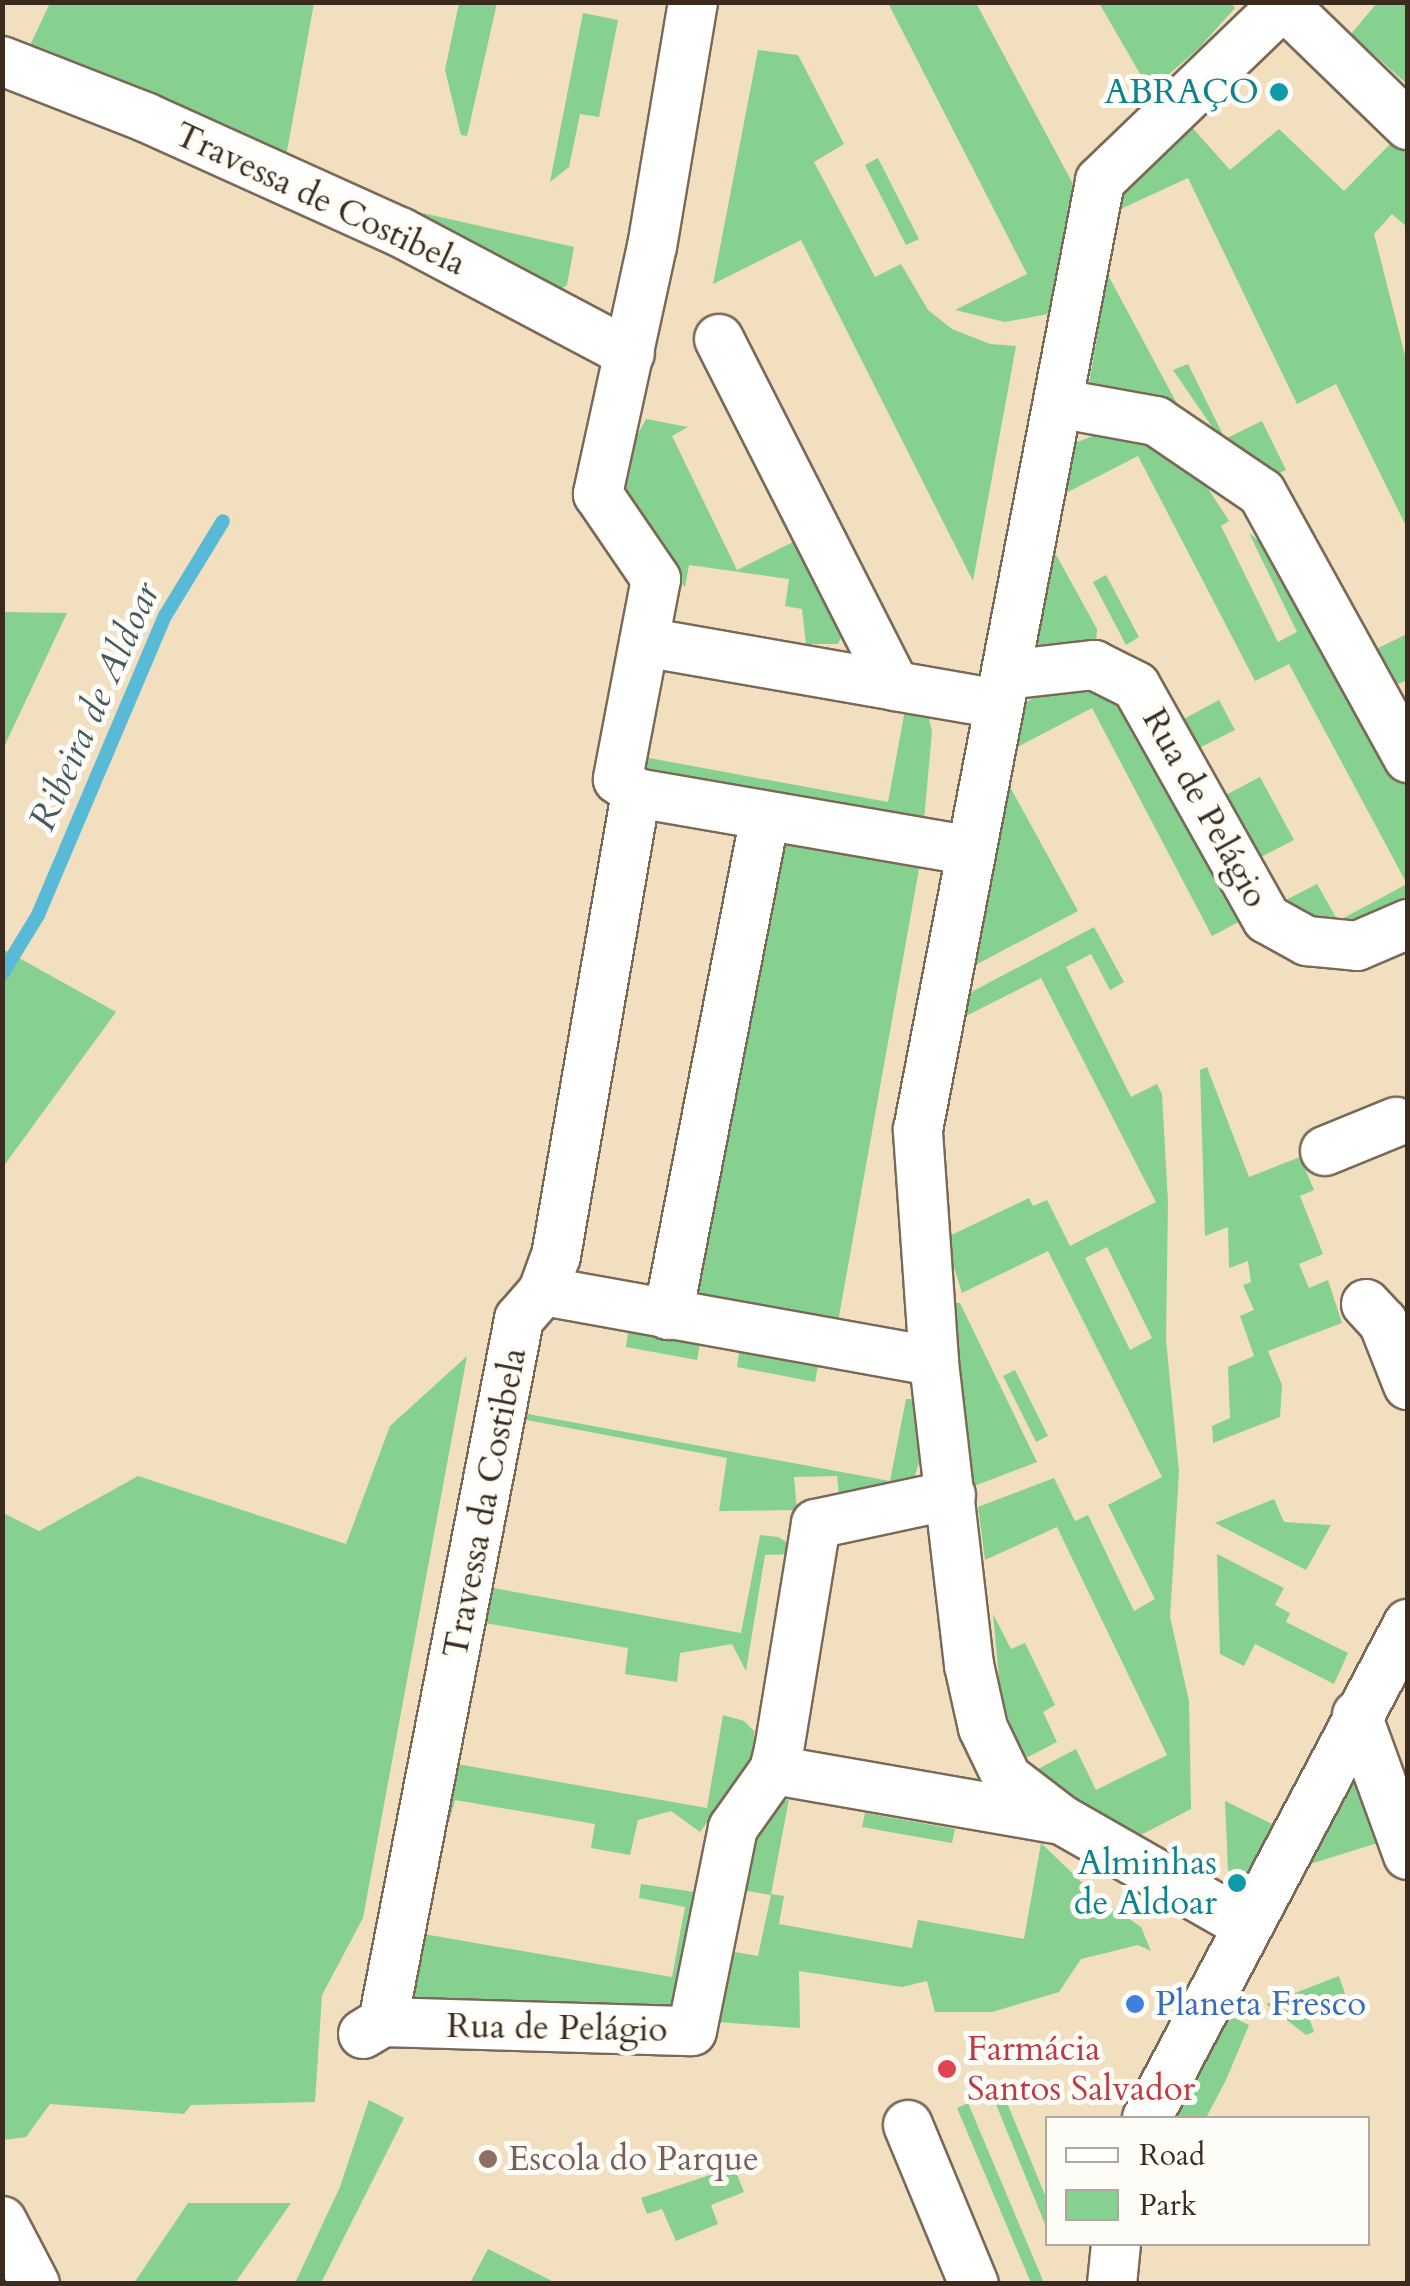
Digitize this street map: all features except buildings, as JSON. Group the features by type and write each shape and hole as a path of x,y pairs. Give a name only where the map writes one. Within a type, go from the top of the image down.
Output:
{"street":[{"name":"Travessa da Costibela","path":"373,2028 519,1319 544,1292 556,1256 656,579 598,494 619,413 693,2"},
{"path":"1246,1926 1062,1820 1007,1778 982,1728 934,1361 918,1130 1002,689 1062,404 1100,181 1282,4 1408,125"},
{"name":"Travessa de Costibela","path":"13,65 400,232 630,354"},
{"path":"718,339 895,686"},
{"path":"1062,404 1156,420 1262,494 1408,758"},
{"name":"Rua de Pelágio","path":"644,642 895,686 1002,689 1094,665 1136,686 1267,920 1307,941 1357,946 1408,924"},
{"path":"627,786 765,816 971,851"},
{"path":"668,1316 765,816"},
{"path":"1325,1150 1404,1125"},
{"path":"544,1292 934,1361"},
{"path":"1366,1304 1384,1322 1408,1385"},
{"name":"Rua de Pelágio","path":"373,2028 692,2031 733,1828 774,1770 816,1524 951,1495"},
{"path":"1149,2116 1408,1624"},
{"path":"1357,1715 1408,1855"},
{"path":"774,1770 1062,1820"},
{"path":"908,2125 974,2284"},
{"path":"2,2221 35,2284"}],"green space":[{"path":"1230,2 1235,8 1199,48 1150,91 1099,3"},
{"path":"50,3 314,3 285,162 26,54"},
{"path":"459,3 497,3 467,136 461,135 445,70"},
{"path":"888,3 976,3 1073,184 1048,314 1005,322 955,310 1027,274"},
{"path":"1377,3 1407,3 1407,84 1351,34"},
{"path":"583,13 618,20 599,117 580,114 569,167 550,182"},
{"path":"758,50 798,55 844,144 814,162 875,277 901,264 928,310 952,329 990,344 1016,346 973,581 801,240 713,284"},
{"path":"1190,125 1230,170 1279,129 1344,191 1394,140 1407,153 1407,227 1392,214 1374,234 1407,363 1407,528 1336,384 1297,404 1188,178 1112,213 1121,192"},
{"path":"878,158 919,239 906,245 865,165"},
{"path":"378,203 574,247 567,285 554,293"},
{"path":"1108,275 1175,400 1189,418 1089,383"},
{"path":"1188,364 1225,439 1262,421 1286,470 1273,476 1243,449 1221,440 1173,370"},
{"path":"646,419 688,427 672,436 737,570 801,538 844,631 838,644 806,644 802,609 785,606 789,579 689,565 685,587 611,484"},
{"path":"1118,426 1187,456 1229,521 1221,526 1278,642 1297,632 1249,533 1271,551 1330,639 1407,783 1407,884 1289,664 1255,681 1138,456 1064,494 1075,443"},
{"path":"1054,551 1097,629 1096,643 1041,647 1036,642"},
{"path":"1106,575 1139,637 1126,645 1093,582"},
{"path":"2,612 67,613 3,749"},
{"path":"1407,634 1407,680 1394,686 1376,649"},
{"path":"1158,674 1182,720 1219,700 1235,730 1185,755 1145,681"},
{"path":"1050,684 1114,688 1248,917 1212,936 1092,708 1008,752 1016,711"},
{"path":"907,699 928,715 932,731 924,821 647,785 633,755 888,802"},
{"path":"1003,774 1078,911 966,970"},
{"path":"1260,777 1294,840 1251,862 1218,799"},
{"path":"783,842 917,861 919,869 838,1322 702,1311 686,1285"},
{"path":"1317,884 1338,921 1407,884 1407,903 1341,936 1274,906"},
{"path":"1094,927 1124,982 1110,990 1091,954 1066,967 1131,1097 1157,1084 1162,1094 1168,1202 1166,1340 1179,1472 1170,1617 1189,1701 1191,1809 1133,1839 1036,1770 1076,1749 1096,1790 1167,1755 1057,1527 985,1560 978,1507 1054,1478 1075,1521 1088,1515 1134,1611 1155,1599 1108,1505 1162,1477 1048,1251 962,1293 945,1238 1029,1198 1033,1206 1047,1200 1070,1246 1156,1202 1041,978 956,1021 964,996","holes":["1107,1247 1152,1338 1130,1350 1085,1258"]},
{"path":"3,949 116,1012 3,1167"},
{"path":"1207,1067 1249,1177 1300,1157 1314,1190 1300,1196 1323,1254 1299,1264 1309,1288 1328,1280 1342,1323 1268,1351 1282,1385 1280,1417 1213,1443 1212,1426 1230,1418 1228,1367 1254,1356 1240,1316 1254,1310 1243,1285 1251,1282 1248,1261 1229,1268 1228,1227 1205,1236 1200,1070"},
{"path":"953,1302 960,1303 1037,1462 974,1486 949,1307"},
{"path":"629,1324 701,1339 697,1360 626,1347"},
{"path":"740,1346 819,1360 815,1382 737,1367"},
{"path":"467,1356 363,1918 322,1995 315,2102 191,2105 184,2114 50,2104 26,2137 3,2140 3,1513 39,1531 138,1476 346,1544 390,1426"},
{"path":"1015,1370 1048,1436 1036,1442 1003,1376"},
{"path":"906,1399 912,1399 922,1452 914,1479 840,1506 837,1476 794,1477 797,1510 719,1511 727,1458 511,1417 512,1411 890,1481"},
{"path":"1274,1499 1284,1522 1331,1525 1306,1570 1215,1523"},
{"path":"760,1535 778,1537 793,1546 792,1554 765,1555 746,1671 732,1644 680,1653 677,1682 625,1674 628,1648 485,1623 479,1648 482,1586 741,1633"},
{"path":"1217,1554 1284,1588 1275,1605 1290,1613 1286,1622 1348,1653 1334,1684 1255,1644 1244,1666 1220,1654"},
{"path":"993,1614 1011,1649 1025,1643 1055,1705 1043,1712 1057,1742 1024,1759 1001,1699"},
{"path":"723,1715 744,1721 754,1731 755,1745 748,1767 700,1832 671,1811 638,1820 630,1855 591,1848 595,1824 455,1800 449,1822 438,1820 451,1763 707,1808"},
{"path":"1357,1775 1384,1841 1310,1864"},
{"path":"789,1799 771,1894 784,1896 779,1924 912,1948 918,1920 1024,1939 1041,1843 1096,1896 1141,1927 1151,1951 1138,1945 1081,1959 1059,1992 992,2012 935,2012 927,1981 902,1987 799,1971 800,2028 717,2022 723,1950 758,1956 771,1895 735,1889 736,1860 769,1810"},
{"path":"1225,1801 1274,1825 1250,1872 1228,1871"},
{"path":"865,1813 955,1829 952,1843 862,1827"},
{"path":"641,1884 701,1893 681,2005 662,2017 402,2005 418,1933 672,1977 685,1907 639,1898"},
{"path":"1339,1976 1347,2000 1308,2015 1314,2032 1306,2035 1266,2004"},
{"path":"1222,2012 1249,2025 1207,2116 1173,2116"},
{"path":"1003,2093 1045,2195 1045,2224 993,2097"},
{"path":"369,2100 404,2118 321,2283 295,2283 340,2187"},
{"path":"968,2103 1044,2283 1031,2283 957,2108"},
{"path":"734,2167 744,2192 711,2205 718,2224 676,2241 662,2209 647,2214 641,2198"},
{"path":"188,2203 291,2203 235,2283 134,2283"},
{"path":"488,2249 556,2283 470,2283"}],"waterway":[{"name":"Ribeira de Aldoar","path":"2,974 38,915 165,616 223,521"}],"place":[{"name":"ABRAÇO","path":"1279,92"},
{"name":"Alminhas de Aldoar","path":"1237,1883"},
{"name":"Planeta Fresco","path":"1135,2004"},
{"name":"Farmácia Santos Salvador","path":"947,2069"},
{"name":"Escola do Parque","path":"488,2159"}]}
